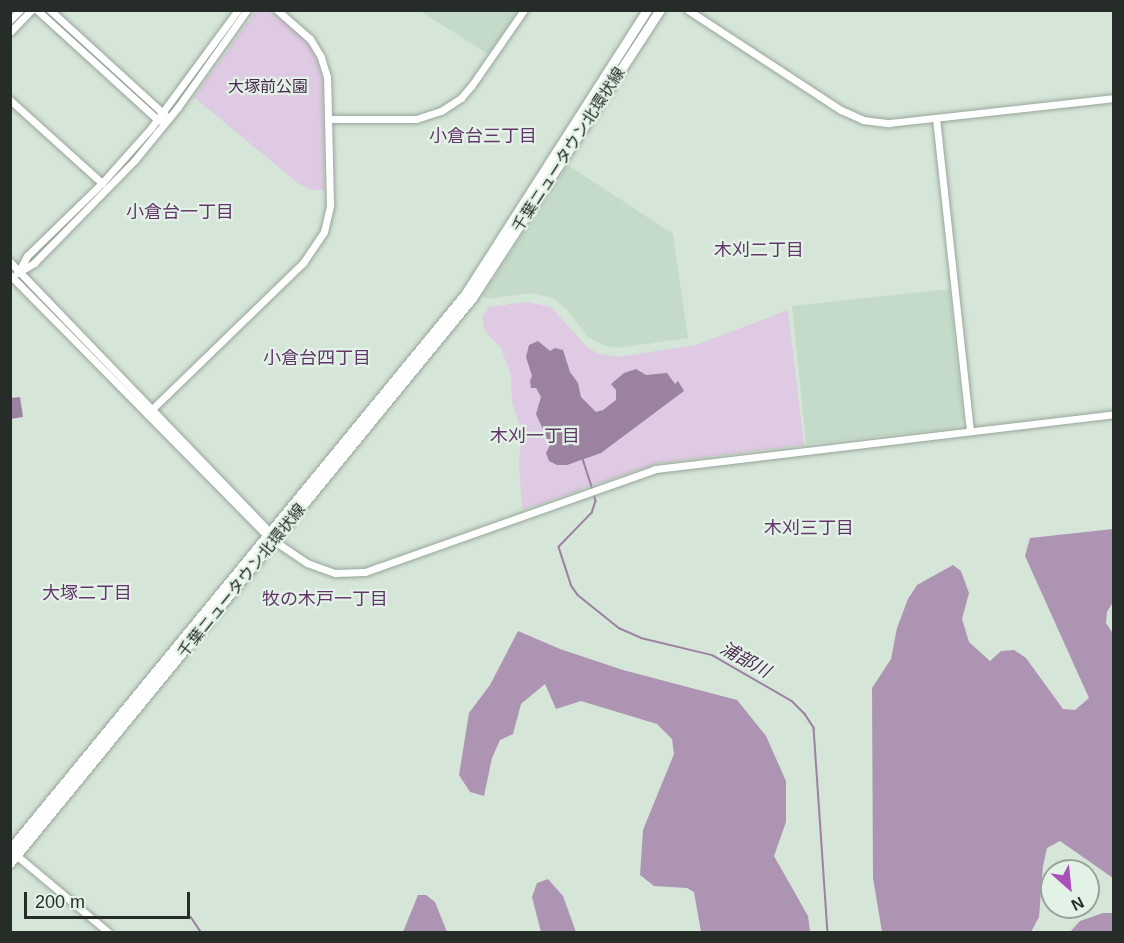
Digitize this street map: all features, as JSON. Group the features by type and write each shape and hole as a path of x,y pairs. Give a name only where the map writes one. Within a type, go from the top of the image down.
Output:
{"main road":[{"name":"千葉ニュータウン北環状線","path":"475,287 647,10"},
{"name":"千葉ニュータウン北環状線","path":"12,855 469,296 660,10"}],"street":[{"path":"10,20 20,10"},
{"path":"10,32 31,10"},
{"path":"37,10 158,120 168,120"},
{"path":"51,10 164,112 168,120"},
{"path":"19,271 27,256 102,183 158,120 238,10"},
{"path":"150,411 11,277 34,263 99,198 168,120 247,10"},
{"path":"150,411 303,263 320,241 330,205 327,77 321,57 304,32 277,10"},
{"path":"328,119 416,119 452,105 472,86 524,10"},
{"path":"688,10 855,117 883,123 1113,98"},
{"path":"10,100 102,183"},
{"path":"936,118 970,430"},
{"path":"10,262 271,536 299,558 320,569 335,573 365,572 655,469 1113,414"},
{"path":"12,855 108,933"}],"shaded area":[{"path":"420,11 518,11 488,54"},
{"path":"568,165 673,234 688,338 617,348 605,346 588,337 567,310 553,298 531,293 487,299 482,296"},
{"path":"949,289 963,420 957,428 806,444 792,306"},
{"path":"538,341 550,351 555,348 563,350 570,372 578,383 581,397 596,412 603,410 616,400 616,390 611,384 624,373 636,369 646,375 667,373 675,384 678,381 684,391 601,453 567,465 557,465 549,461 546,453 550,445 536,414 541,397 536,388 531,388 532,376 526,357 529,345"},
{"path":"20,397 23,417 11,419 11,398"},
{"path":"1113,529 1113,602 1107,612 1106,623 1114,635 1113,878 1100,869 1100,859 1086,859 1060,841 1047,848 1045,859 1040,859 1039,917 1031,932 882,932 873,878 872,688 891,659 897,628 908,599 917,585 953,565 961,571 969,593 962,619 969,642 990,661 1001,651 1014,650 1026,658 1063,709 1075,710 1089,698 1025,556 1030,538"},
{"path":"518,631 560,649 623,670 737,700 766,736 786,781 786,822 774,856 808,916 810,932 701,932 694,892 687,888 654,886 640,875 643,830 674,754 672,739 657,724 581,701 556,709 545,684 521,704 513,734 500,740 492,758 484,796 470,792 459,775 469,713 490,685"},
{"path":"548,879 563,896 576,932 541,932 532,897 537,883"},
{"path":"418,895 426,895 435,902 447,932 403,932"},
{"path":"1113,913 1113,932 1070,932 1080,921 1100,919 1100,914"}],"green space":[{"name":"大塚前公園","path":"256,11 268,11 294,28 308,43 317,59 323,86 324,190 312,190 300,185 194,97"},
{"path":"528,302 551,307 588,348 599,354 618,357 696,345 788,310 804,445 658,463 522,510 519,463 522,431 512,403 511,375 501,348 485,331 482,317 489,307"}],"waterway":[{"name":"浦部川","path":"583,459 593,490"},
{"name":"浦部川","path":"594,494 596,501 592,513 559,547 571,585 578,595 619,628 641,638 712,655 792,701 805,714 814,728 828,932"},
{"path":"191,917 201,932"}],"district":[{"name":"小倉台三丁目","path":"483,136"},
{"name":"小倉台一丁目","path":"180,212"},
{"name":"木刈二丁目","path":"759,250"},
{"name":"小倉台四丁目","path":"317,358"},
{"name":"木刈一丁目","path":"535,436"},
{"name":"木刈三丁目","path":"809,528"},
{"name":"大塚二丁目","path":"87,593"},
{"name":"牧の木戸一丁目","path":"325,599"}]}
